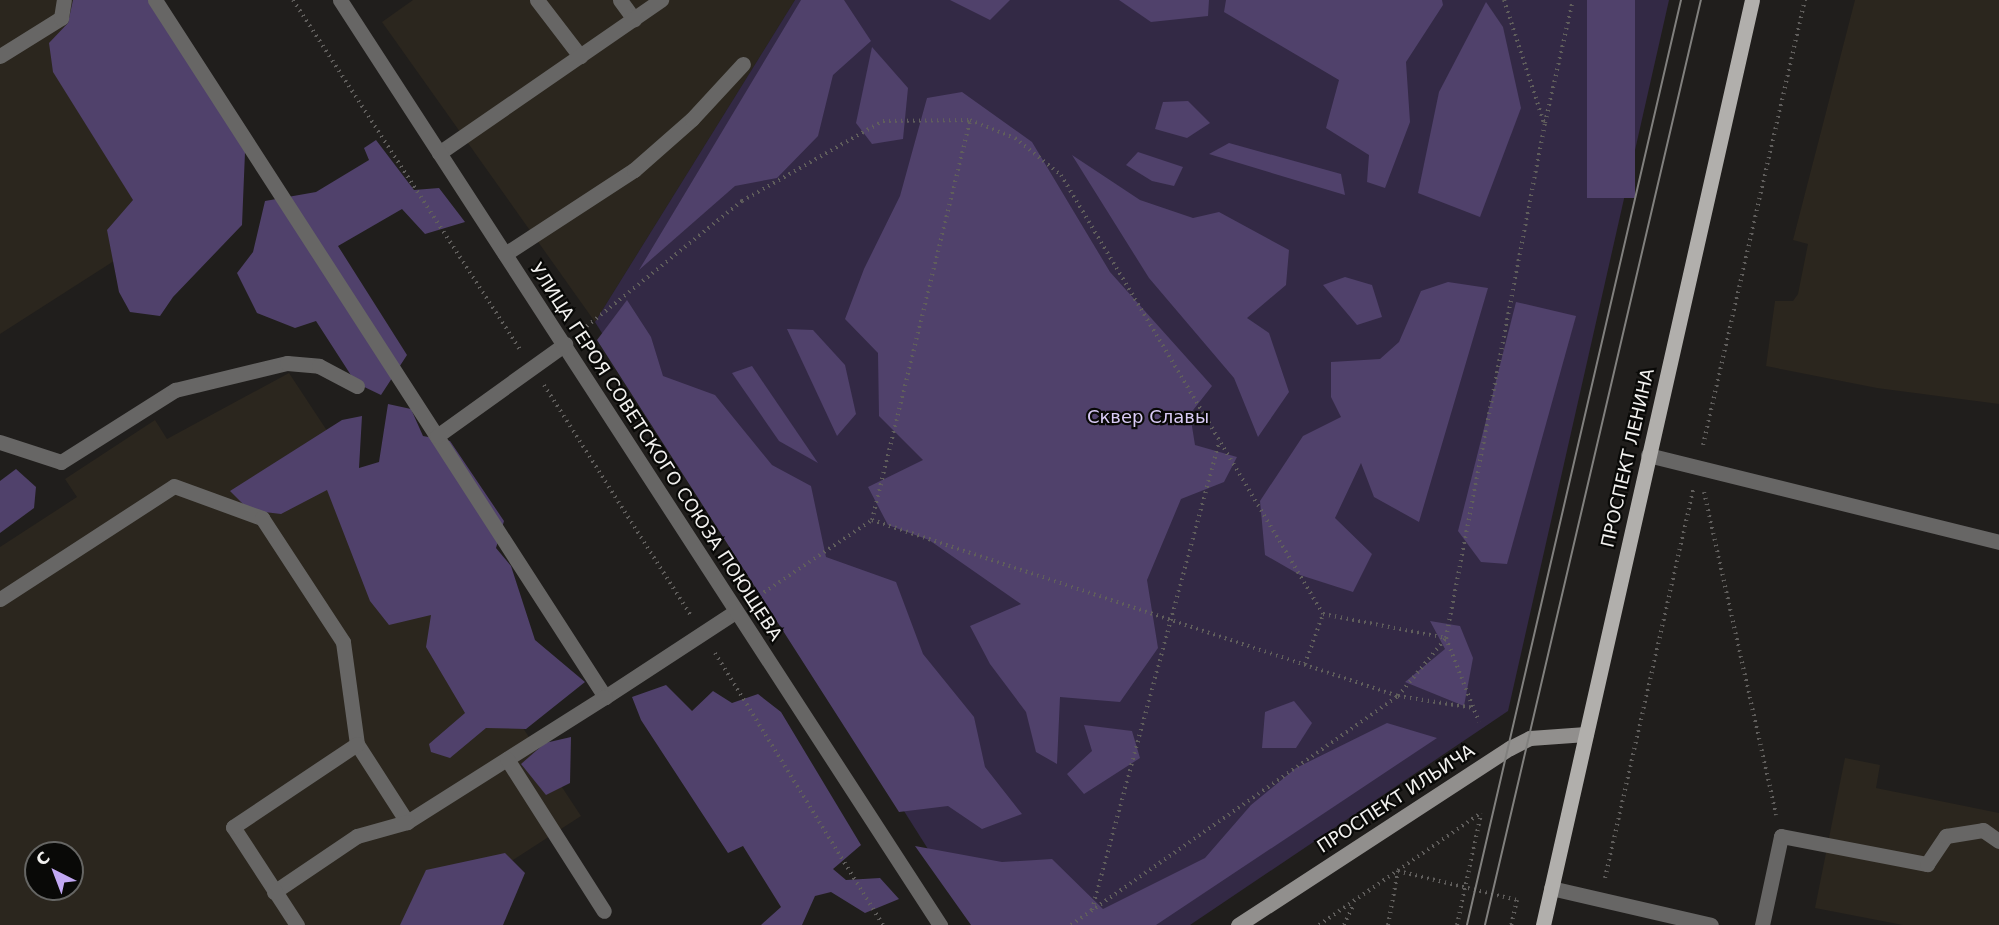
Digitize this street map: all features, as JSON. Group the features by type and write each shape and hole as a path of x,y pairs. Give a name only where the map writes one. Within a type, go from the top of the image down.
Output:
{"main road":[{"name":"ПРОСПЕКТ ЛЕНИНА","path":"1543,925 1752,0"},
{"name":"ПРОСПЕКТ ИЛЬИЧА","path":"1238,925 1510,748 1530,738 1586,734"}],"street":[{"path":"0,56 61,18 64,0"},
{"path":"155,0 605,697"},
{"name":"УЛИЦА ГЕРОЯ СОВЕТСКОГО СОЮЗА ПОЮЩЕВА","path":"340,0 566,344 735,612 940,925"},
{"path":"537,0 580,56"},
{"path":"620,0 634,19"},
{"path":"439,153 661,0"},
{"path":"505,254 634,170 692,119 743,64"},
{"path":"437,436 566,344"},
{"path":"0,442 26,448 61,462 175,390 287,363 319,366 357,386"},
{"path":"1648,455 1999,542"},
{"path":"0,599 174,486 262,518 343,642 357,744 407,822"},
{"path":"274,892 357,836 407,822 735,612"},
{"path":"297,925 233,827 357,744"},
{"path":"507,759 604,911"},
{"path":"1762,925 1781,836 1927,864 1946,836 1983,830 1999,841"},
{"path":"1551,888 1711,925"}],"path":[{"path":"293,0 703,633 883,925"},
{"path":"1504,0 1545,123"},
{"path":"1071,925 1398,696 1446,638 1545,123 1573,0"},
{"path":"566,344 742,201 883,121 970,120 1016,138 1061,174 1323,614 1446,638"},
{"path":"735,612 873,520 970,120"},
{"path":"1091,911 1219,441"},
{"path":"1698,466 1781,836"},
{"path":"873,520 1398,696 1474,708"},
{"path":"1305,665 1323,614"},
{"path":"1446,638 1479,722"},
{"path":"1319,925 1481,813 1457,925"},
{"path":"1398,872 1517,900 1511,925"},
{"path":"1388,925 1398,872"},
{"path":"1344,925 1355,902"}],"shaded area":[{"path":"0,0 82,0 181,218 0,334"},
{"path":"413,0 795,0 595,322 382,22"},
{"path":"1855,0 1999,0 1999,404 1877,388 1766,366 1775,301 1793,301 1798,294 1808,244 1793,240"},
{"path":"289,373 581,816 413,925 0,925 0,547 77,497 65,479 155,420 167,439"},
{"path":"1845,758 1880,765 1876,788 1999,813 1999,925 1903,925 1815,908"}],"green space":[{"path":"73,0 162,0 246,128 242,225 173,297 160,316 130,312 119,292 107,230 133,200 53,72 49,43 68,23"},
{"name":"Сквер Славы","path":"795,0 1669,0 1508,711 1190,925 976,925 595,322"},
{"path":"801,0 844,0 871,41 833,75 818,136 777,178 735,186 639,270"},
{"path":"950,0 1010,0 990,20"},
{"path":"1119,0 1209,0 1208,16 1151,22"},
{"path":"1226,0 1442,0 1443,5 1406,62 1410,122 1385,188 1367,182 1369,155 1326,128 1339,80 1224,12"},
{"path":"1587,0 1635,0 1635,198 1587,198"},
{"path":"1486,2 1503,27 1521,108 1480,217 1418,193 1439,92"},
{"path":"872,47 908,88 903,139 872,144 856,123"},
{"path":"962,92 1032,142 1110,272 1212,386 1190,414 1195,445 1237,457 1224,482 1181,499 1147,580 1158,648 1120,702 1060,697 1057,764 1036,752 1026,712 990,664 970,626 1021,604 929,540 888,525 868,487 923,460 879,416 878,353 845,319 864,269 900,196 927,98"},
{"path":"1188,101 1210,123 1187,138 1155,129 1163,102"},
{"path":"376,140 414,190 439,188 465,222 425,234 402,209 338,246 407,355 381,395 356,383 316,321 295,328 257,313 237,273 253,252 265,201 316,192 369,160 364,148"},
{"path":"1229,143 1341,174 1345,195 1209,154"},
{"path":"1138,152 1183,167 1174,186 1152,181 1126,165"},
{"path":"1072,155 1140,200 1193,218 1219,212 1289,250 1286,285 1247,318 1269,333 1289,392 1258,437 1234,378 1149,278"},
{"path":"1345,277 1372,285 1382,317 1357,325 1323,285"},
{"path":"1448,282 1488,288 1419,522 1374,497 1361,463 1335,518 1372,554 1353,592 1300,575 1265,555 1260,501 1303,436 1341,417 1331,397 1331,362 1380,359 1399,342 1421,291"},
{"path":"627,300 651,337 663,376 715,395 772,465 811,486 826,557 896,582 923,654 974,717 985,767 1022,814 982,829 948,806 899,812 597,340"},
{"path":"1516,302 1576,316 1507,564 1481,562 1458,531"},
{"path":"787,329 813,330 845,365 856,414 837,436"},
{"path":"752,366 818,463 779,441 732,373"},
{"path":"388,404 411,409 423,436 450,441 504,521 496,548 511,566 535,640 585,682 526,729 486,728 450,758 431,752 429,744 465,713 426,647 431,615 389,625 370,601 327,490 281,514 249,510 230,491 342,420 362,416 359,468 379,462"},
{"path":"16,469 36,487 34,508 0,533 0,481"},
{"path":"1430,621 1460,626 1473,658 1464,706 1405,682 1445,649"},
{"path":"666,685 692,711 713,691 732,703 758,694 781,712 861,845 833,869 846,880 880,878 899,899 865,913 831,892 815,896 802,925 761,925 781,907 743,846 728,853 641,720 632,697"},
{"path":"1294,701 1312,723 1296,748 1262,748 1265,712"},
{"path":"1387,723 1437,738 1156,925 971,925 915,846 1002,862 1052,859 1103,909 1205,858 1251,805 1296,768"},
{"path":"1084,725 1132,731 1140,758 1084,794 1067,774 1092,751"},
{"path":"571,737 570,783 546,795 521,764 545,743"},
{"path":"505,853 525,873 503,925 400,925 426,870"}],"tram line":[{"path":"1467,925 1681,0"},
{"path":"1485,925 1701,0"}]}
